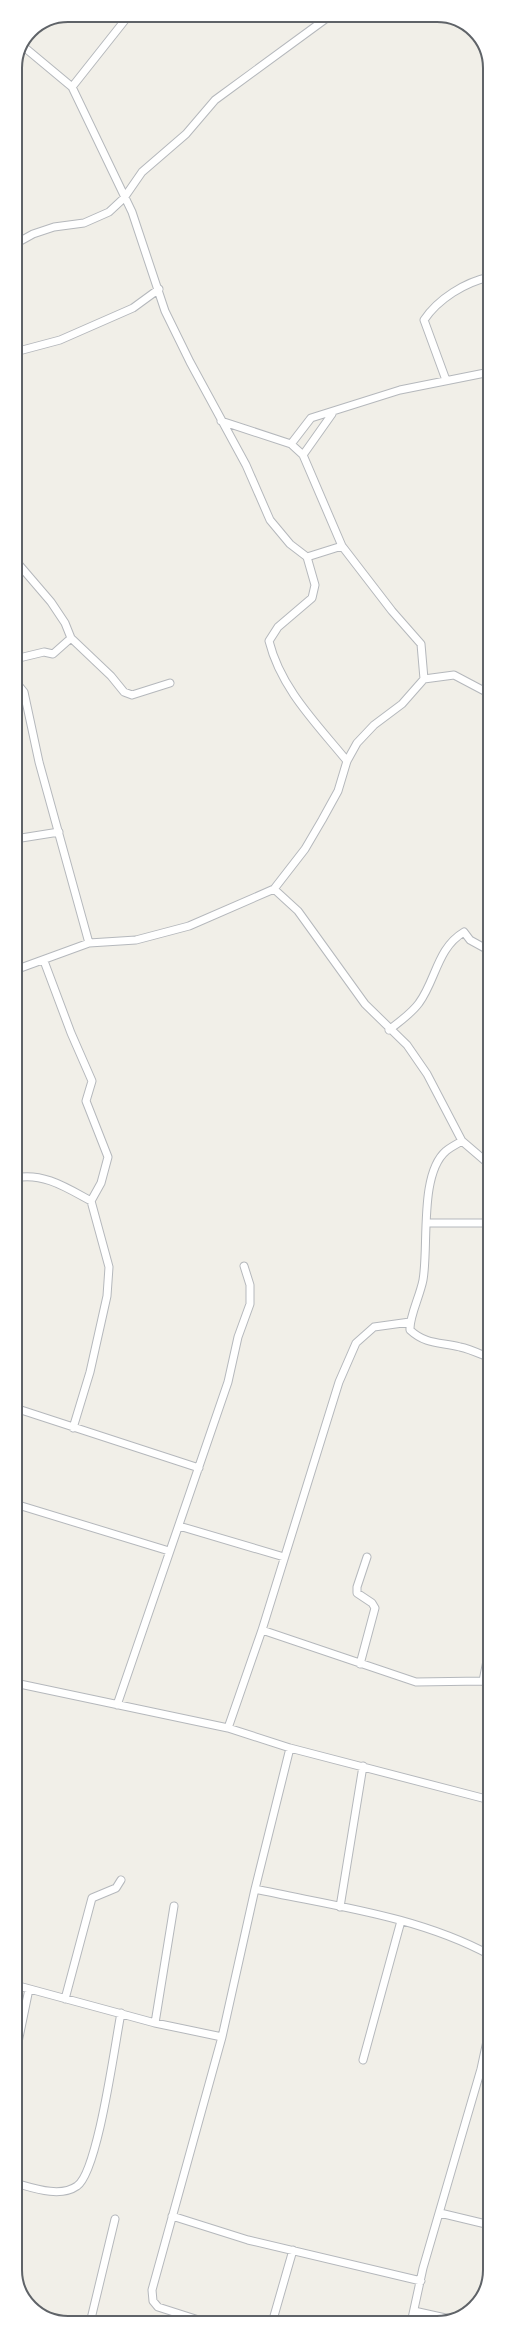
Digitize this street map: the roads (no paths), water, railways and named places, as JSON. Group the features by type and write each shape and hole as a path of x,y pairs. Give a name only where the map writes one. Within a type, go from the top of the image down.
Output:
{"street":[{"path":"72,87 123,22"},
{"path":"22,240 33,234 54,227 84,222 109,212 124,198 142,172 186,134 215,100 321,22"},
{"path":"26,49 72,87 140,232 165,311 221,422 246,465 270,520 290,544 307,557 315,585 312,598 278,627 269,641 273,655 290,691 347,761"},
{"path":"446,380 424,320 431,309 442,300 483,280"},
{"path":"22,350 60,340 132,308 159,290"},
{"path":"292,444 311,418 332,414 377,397 446,380 483,373"},
{"path":"303,455 332,414"},
{"path":"221,422 292,444 303,455 342,546 392,611 421,644 424,679"},
{"path":"307,557 342,546"},
{"path":"22,568 51,602 65,623 71,638 111,676 124,692 132,695 170,683"},
{"path":"22,657 44,652 53,654 71,638"},
{"path":"22,968 89,943 136,940 189,926 274,889 304,849 322,820 338,791 347,761 358,743 374,725 402,704 424,679 454,675 483,690"},
{"path":"22,690 24,692 39,762 89,943"},
{"path":"22,839 59,832"},
{"path":"274,889 298,911 364,1004 389,1030 407,1044 427,1074 462,1140 483,1159"},
{"path":"389,1030 419,1004 446,946 456,936 464,932 470,940 483,947"},
{"path":"44,960 71,1033 92,1081 86,1101 108,1157 101,1183 91,1201 109,1266 107,1296 90,1372 73,1428"},
{"path":"462,1140 446,1151 436,1166 427,1196 428,1223 423,1280 417,1307 410,1322 410,1330 419,1338 433,1343 460,1347 483,1355"},
{"path":"22,1177 28,1176 52,1181 91,1201"},
{"path":"428,1223 483,1223"},
{"path":"117,1705 228,1382 238,1337 250,1304 250,1285 244,1266"},
{"path":"228,1728 262,1630 339,1382 356,1343 374,1327 410,1322"},
{"path":"22,1410 199,1468"},
{"path":"22,1506 169,1551"},
{"path":"179,1526 284,1557"},
{"path":"360,1664 375,1608 372,1603 357,1593 357,1587 367,1557"},
{"path":"262,1630 416,1682 483,1682"},
{"path":"22,1685 228,1728 290,1748 483,1798"},
{"path":"188,2316 158,2307 153,2302 152,2290 222,2037 255,1889 290,1748"},
{"path":"340,1907 363,1766"},
{"path":"65,1999 92,1898 98,1893 108,1892 116,1888 121,1880"},
{"path":"255,1889 401,1920 447,1936 483,1952"},
{"path":"155,2023 174,1906"},
{"path":"363,2060 401,1920"},
{"path":"22,1987 155,2023 222,2037"},
{"path":"22,2025 30,1989"},
{"path":"22,2185 49,2193 77,2187 84,2179 95,2151 121,2013"},
{"path":"413,2316 483,2054"},
{"path":"440,2213 483,2223"},
{"path":"172,2216 248,2240 421,2281"},
{"path":"92,2316 114,2219"},
{"path":"274,2316 293,2250"},
{"path":"414,2311 436,2316"}]}
